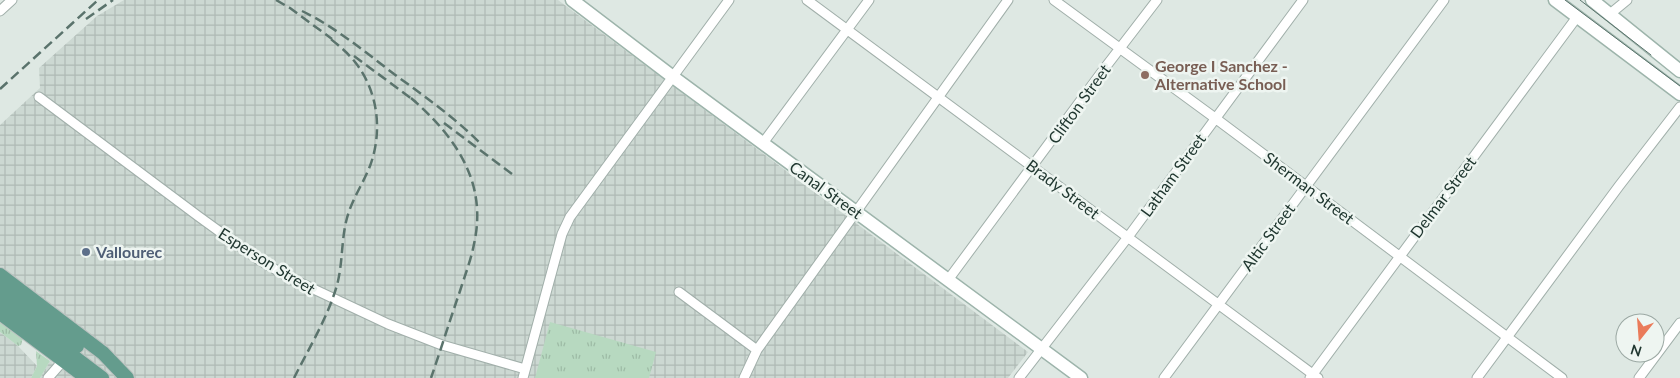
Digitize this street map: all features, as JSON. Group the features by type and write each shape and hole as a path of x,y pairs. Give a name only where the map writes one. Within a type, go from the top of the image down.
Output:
{"main road":[{"path":"0,275 103,353 127,378"},
{"path":"0,289 123,378"},
{"path":"0,301 102,378"},
{"path":"0,314 88,378"}],"street":[{"path":"0,10 12,0"},
{"name":"Canal Street","path":"572,0 673,77 1081,378"},
{"path":"524,374 562,234 570,217 729,0"},
{"name":"Brady Street","path":"807,0 1219,304 1313,377"},
{"path":"763,143 780,123 869,0"},
{"path":"744,378 757,350 1008,0"},
{"name":"Sherman Street","path":"1054,0 1562,378"},
{"name":"Clifton Street","path":"948,280 1104,68 1157,0"},
{"name":"Latham Street","path":"1019,378 1128,237 1303,0"},
{"name":"Altic Street","path":"1164,378 1444,0"},
{"path":"1555,0 1680,94"},
{"path":"1592,0 1680,71"},
{"path":"1610,14 1627,0"},
{"name":"Delmar Street","path":"1313,377 1399,255 1577,16"},
{"name":"Esperson Street","path":"39,97 256,258 288,277 388,324 524,374"},
{"path":"1477,378 1680,107"},
{"path":"679,292 757,350"},
{"path":"1639,378 1680,323"},
{"path":"48,378 63,361"}],"shaded area":[{"path":"124,0 558,0 1028,352 1008,378 40,378 50,361 61,370 91,339 0,267 0,125 40,88 39,68 97,16"},
{"path":"0,332 18,346 37,366 31,378 0,378"}],"green space":[{"path":"0,320 23,338 21,345 18,346 0,332"},
{"path":"550,322 656,352 649,378 535,378"},
{"path":"36,351 50,361 40,378 31,378 37,366"}],"tram line":[{"path":"1565,0 1680,86"},
{"path":"1580,0 1651,55"}],"railway":[{"path":"0,89 98,0"},
{"path":"86,19 113,0"},
{"path":"276,0 332,39"},
{"path":"302,11 326,24 360,48 460,124 480,143"},
{"path":"294,378 333,297 339,277 347,218 370,166 376,139 376,112 373,98 363,73 352,58 327,36"},
{"path":"354,56 416,102"},
{"path":"411,98 441,128 454,145 472,181 476,200 477,221 471,256 431,378"},
{"path":"444,123 512,174"}],"place":[{"name":"George I Sanchez - Alternative School","path":"1145,75"},
{"name":"Vallourec","path":"86,252"}]}
